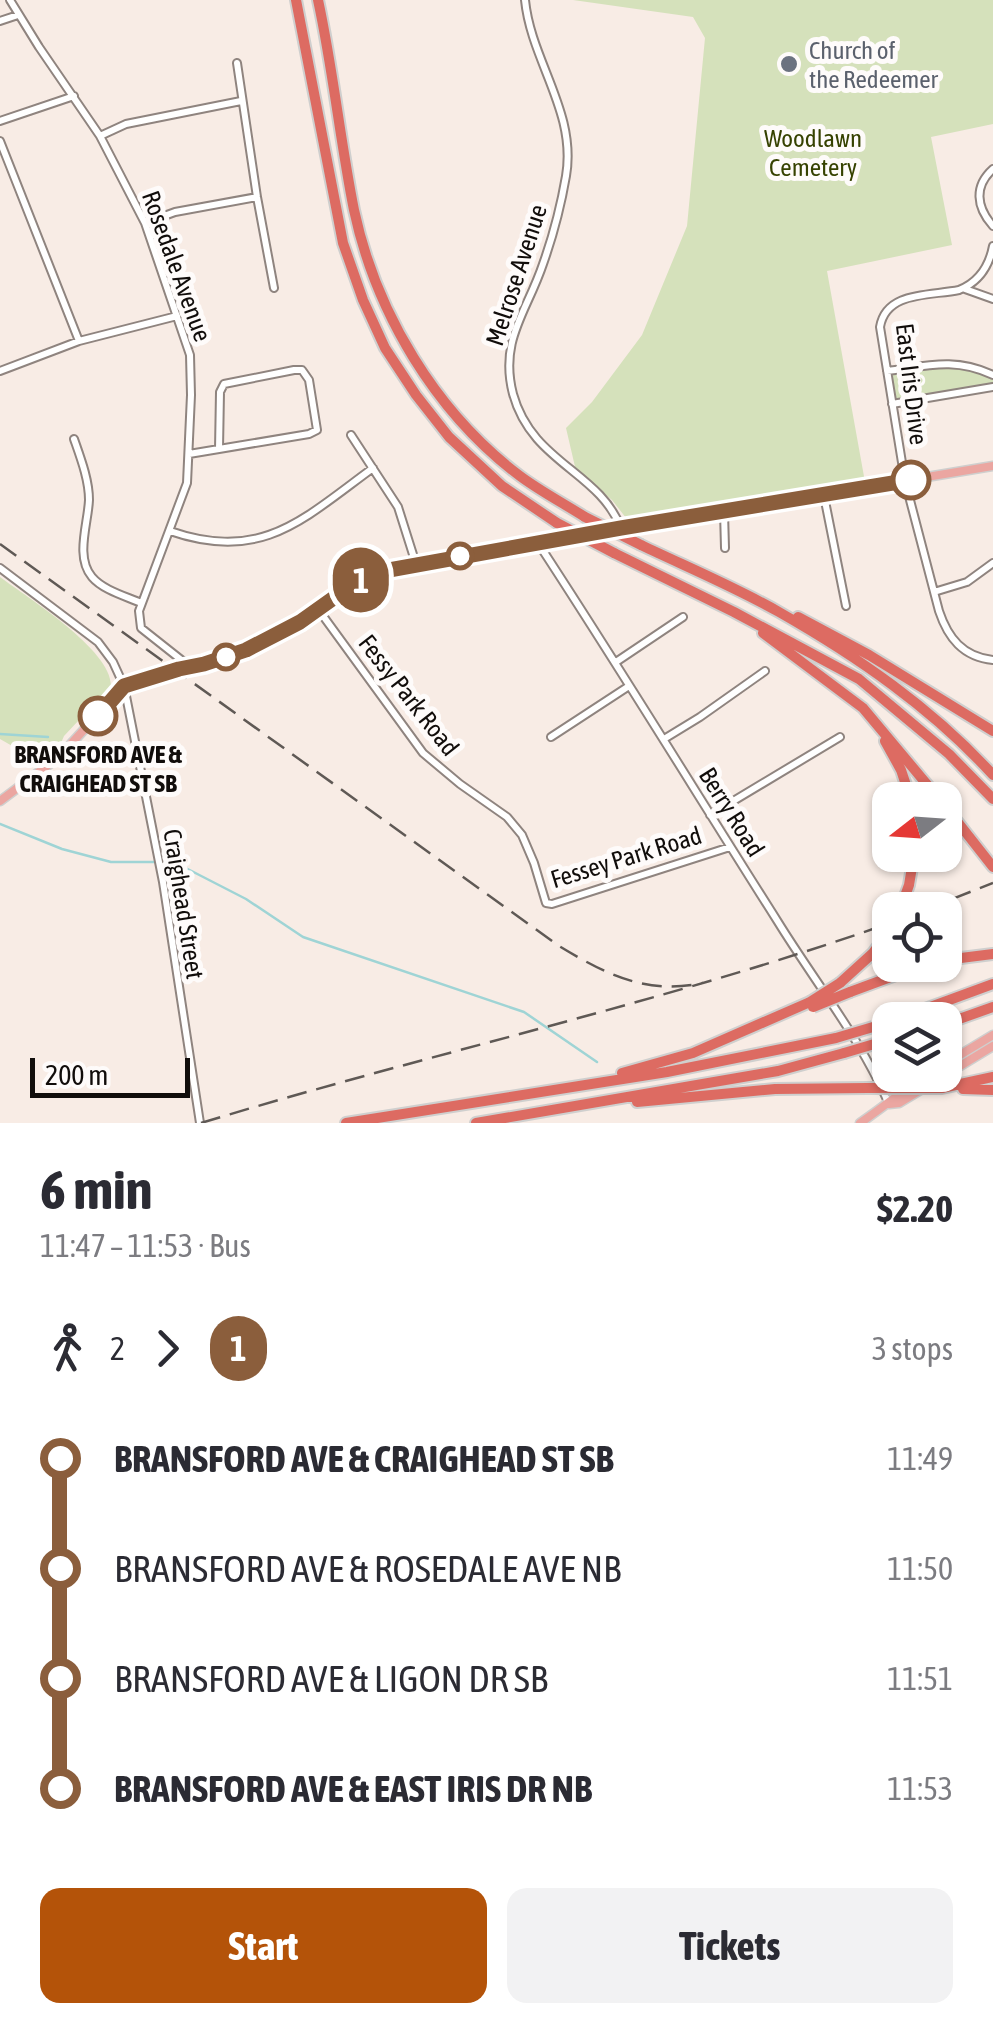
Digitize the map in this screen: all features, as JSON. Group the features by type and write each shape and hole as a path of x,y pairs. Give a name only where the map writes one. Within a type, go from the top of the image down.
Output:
{"highway":[{"path":"296,0 343,243 385,348 449,437 502,486 557,523 860,679 949,754 993,799"},
{"path":"318,0 356,220 372,274 423,372 464,425 522,477 585,516 778,611 896,688 993,774"},
{"path":"778,611 845,641 993,731"},
{"path":"734,612 857,705 890,748 905,782"},
{"path":"857,705 925,782"},
{"path":"962,828 989,862"},
{"path":"962,958 993,954"},
{"path":"811,1005 872,955"},
{"path":"573,1086 693,1054 877,982"},
{"path":"944,1002 993,984"},
{"path":"962,1018 993,1006"},
{"path":"346,1123 700,1066 872,1027"},
{"path":"476,1123 778,1071 872,1045"},
{"path":"962,1084 993,1077"},
{"path":"586,1105 774,1089 872,1088"},
{"path":"962,1089 993,1090"}],"main road":[{"path":"0,801 59,758 124,686 218,660 253,646 300,622 364,578 416,564 993,466"},
{"path":"962,1054 993,1036"},
{"path":"860,1123 993,1046"},
{"path":"890,1104 900,1092"}],"street":[{"name":"Rosedale Avenue","path":"10,0 100,136 144,222 191,362 186,488 140,604"},
{"name":"Melrose Avenue","path":"525,0 532,40 566,126 568,161 542,268 512,335 510,376 519,411 536,440 609,503 621,528"},
{"path":"0,21 18,15"},
{"path":"237,63 274,288"},
{"path":"0,121 74,96"},
{"path":"100,136 126,124 242,101"},
{"path":"0,141 80,341"},
{"path":"993,169 982,183 978,198 993,226"},
{"path":"144,222 175,212 257,197"},
{"path":"993,246 983,272 964,288 993,300"},
{"name":"East Iris Drive","path":"964,288 901,300 886,309 880,331 905,481 943,623 954,641 967,652 993,660"},
{"path":"0,372 80,341 177,316"},
{"path":"887,371 960,364 993,375"},
{"path":"189,454 219,450 315,431 306,373 294,370 224,384 220,392 219,450"},
{"path":"892,404 993,387"},
{"path":"352,435 398,507 416,564"},
{"path":"74,439 89,499 84,559 90,575 102,586 140,604 141,628 190,667"},
{"path":"170,531 195,540 221,543 258,540 291,526 374,468"},
{"path":"824,496 846,606"},
{"path":"724,512 725,548"},
{"name":"Berry Road","path":"538,543 872,1066"},
{"path":"934,592 966,582 993,562"},
{"name":"Craighead Street","path":"0,568 98,642 124,686 162,878 200,1123"},
{"name":"Fessy Park Road","path":"318,609 423,752 438,768 507,817 522,835"},
{"path":"616,662 683,617"},
{"path":"664,740 765,671"},
{"path":"551,737 630,685"},
{"path":"710,815 840,737"},
{"name":"Fessey Park Road","path":"522,835 546,904 730,846"},
{"name":"Berry Road","path":"885,1092 890,1104"}],"green space":[{"name":"Woodlawn Cemetery","path":"573,0 993,0 993,124 931,137 952,245 827,271 865,482 630,523 612,500 576,471 566,428 592,402 642,335 687,226 705,38 693,17"},
{"path":"951,363 993,375 993,387 892,404 887,371"},
{"path":"0,577 84,641 108,672 111,686 61,743 54,743 35,759 0,739"}],"waterway":[{"path":"0,734 48,737"},
{"path":"0,824 62,849 111,862 174,862 246,899 303,937 524,1012 597,1062"}],"railway":[{"path":"0,544 559,946 628,980 664,986 703,983"},
{"path":"962,895 993,883"},
{"path":"201,1123 633,1003 872,929"}],"bus line":[{"name":"1","path":"98,716 124,686 246,650 300,622 352,585 378,572 911,480"}],"place":[{"name":"Church of the Redeemer","path":"789,64"},
{"name":"BRANSFORD AVE & CRAIGHEAD ST SB","path":"98,716"}]}
